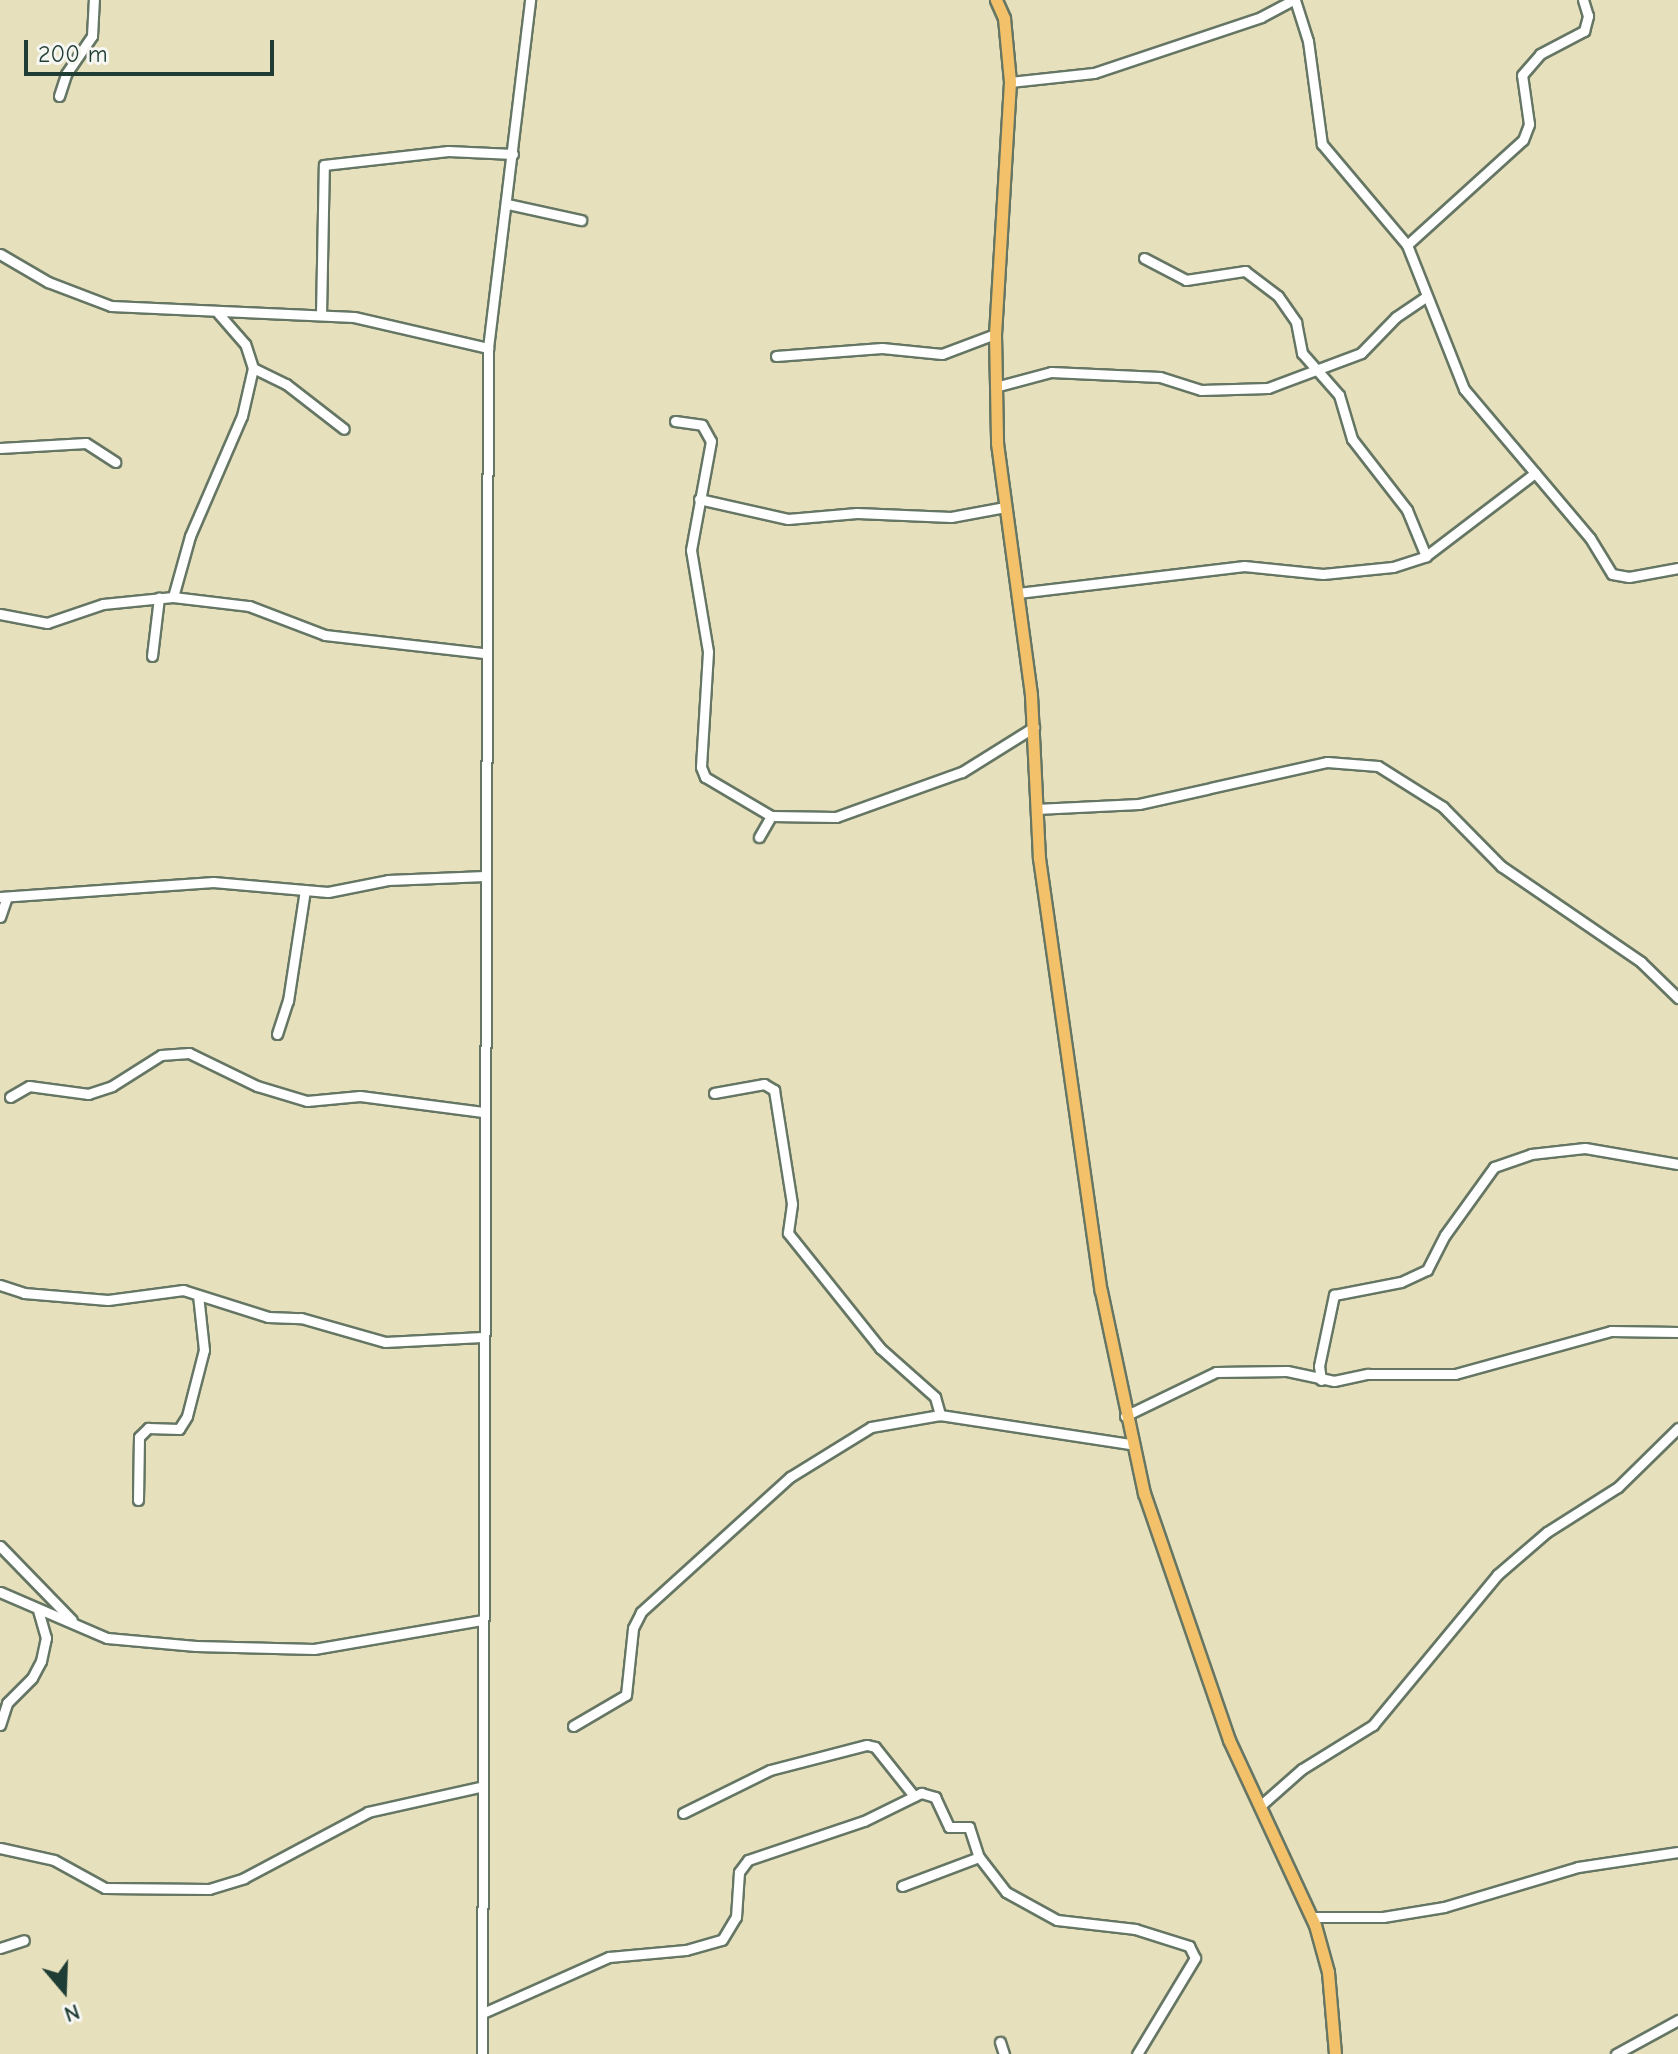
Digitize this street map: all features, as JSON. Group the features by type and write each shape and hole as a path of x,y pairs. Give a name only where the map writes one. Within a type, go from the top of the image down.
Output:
{"main road":[{"path":"996,0 1004,18 1010,82 995,334 995,387 1005,507 1034,727 1036,809 1101,1291 1130,1444 1209,1683 1311,1917 1328,1972 1335,2054"}],"street":[{"path":"59,96 66,74 92,36 94,0"},
{"path":"482,2054 480,1787 488,348 508,204 530,0"},
{"path":"1010,82 1094,73 1261,17 1294,0 1308,41 1322,144 1407,245 1464,389 1590,538 1612,574 1629,577 1678,568"},
{"path":"1407,245 1523,140 1529,124 1522,75 1540,54 1584,31 1588,16 1583,0"},
{"path":"321,315 324,165 448,151 513,154"},
{"path":"508,204 581,220"},
{"path":"0,254 48,282 111,306 354,317 488,348"},
{"path":"1144,258 1186,280 1234,269 1257,278 1289,310 1302,353 1339,395 1352,439 1407,510 1426,556"},
{"path":"995,387 1051,372 1160,377 1201,390 1246,391 1317,373 1361,353 1396,317 1427,296"},
{"path":"173,597 190,536 242,416 253,368 245,344 218,313"},
{"path":"776,356 882,348 942,354 995,334"},
{"path":"253,368 286,384 344,429"},
{"path":"675,421 702,425 708,433 708,470 699,499 691,550 708,652 702,773 771,816 809,820 865,808 962,772 1034,727"},
{"path":"0,448 86,443 115,462"},
{"path":"1018,593 1244,566 1345,574 1426,556 1535,473"},
{"path":"699,499 772,518 857,513 951,517 1005,507"},
{"path":"152,656 159,597"},
{"path":"0,614 47,623 103,604 173,597 249,606 325,635 484,653"},
{"path":"1036,809 1139,804 1327,762 1378,766 1443,807 1501,866 1641,962 1678,998"},
{"path":"759,837 771,816"},
{"path":"0,917 4,897 72,888 202,882 305,890 485,876"},
{"path":"277,1034 288,1001 305,890"},
{"path":"10,1097 29,1086 88,1094 112,1086 161,1055 189,1053 257,1086 307,1101 371,1097 483,1112"},
{"path":"714,1093 764,1084 774,1090 792,1204 788,1233 874,1341 935,1397 940,1415"},
{"path":"1321,1380 1319,1366 1334,1295 1401,1282 1427,1270 1445,1235 1494,1167 1531,1154 1585,1148 1678,1164"},
{"path":"0,1285 24,1293 108,1300 164,1290 198,1295 268,1317 301,1318 385,1342 482,1337"},
{"path":"138,1500 139,1437 148,1428 179,1429 187,1416 204,1350 198,1295"},
{"path":"1125,1416 1216,1372 1287,1371 1321,1380 1455,1374 1611,1331 1678,1332"},
{"path":"573,1726 626,1695 633,1628 641,1612 790,1477 871,1427 940,1415 1130,1444"},
{"path":"1260,1806 1302,1769 1373,1725 1497,1575 1547,1532 1618,1487 1678,1428"},
{"path":"0,1546 74,1622"},
{"path":"0,1592 107,1638 293,1650 482,1620"},
{"path":"0,1725 7,1703 32,1678 41,1661 46,1638 38,1610"},
{"path":"683,1813 770,1770 867,1745 875,1747 914,1796"},
{"path":"0,1848 54,1860 105,1888 209,1889 244,1878 368,1812 480,1787"},
{"path":"483,2013 609,1957 686,1950 722,1940 736,1917 739,1872 748,1860 864,1821 914,1796 935,1797 952,1829 969,1827 979,1857 1006,1892 1057,1920 1135,1929 1193,1950 1191,1965 1137,2054"},
{"path":"1311,1917 1383,1917 1433,1909 1578,1867 1678,1852"},
{"path":"902,1886 979,1857"},
{"path":"0,1948 24,1940"},
{"path":"1616,2054 1678,2020"},
{"path":"1000,2042 1004,2054"}]}
